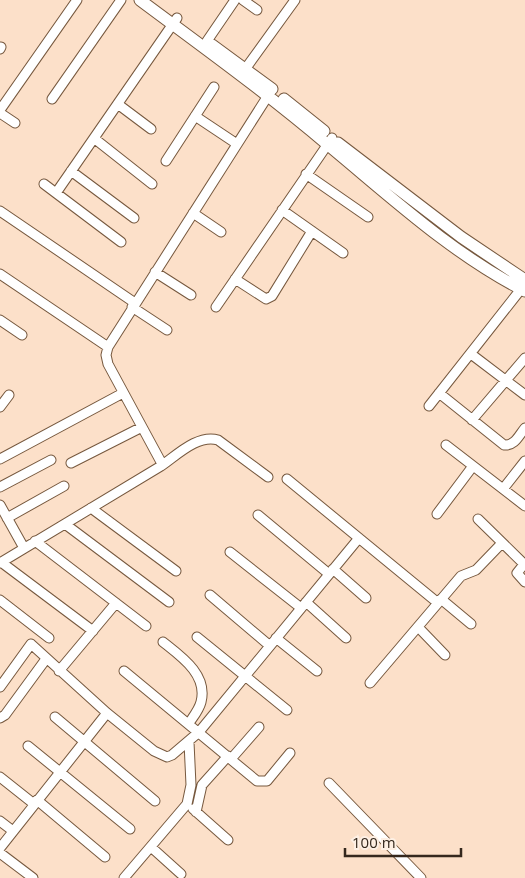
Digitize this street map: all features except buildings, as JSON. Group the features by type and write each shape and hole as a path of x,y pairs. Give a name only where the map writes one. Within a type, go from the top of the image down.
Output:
{"main road":[{"path":"140,0 207,41 246,68 270,92"},
{"path":"153,0 175,22 270,92 329,140 405,209 455,248 524,282"}],"street":[{"path":"15,123 0,111 77,0"},
{"path":"52,100 120,0"},
{"path":"207,41 236,0"},
{"path":"244,0 257,10"},
{"path":"246,68 295,0"},
{"path":"56,193 175,22"},
{"path":"166,161 214,87"},
{"path":"161,466 161,462 108,364 108,348 270,92"},
{"path":"119,105 151,129"},
{"path":"195,116 237,144"},
{"path":"94,138 152,184"},
{"path":"216,307 329,140"},
{"path":"71,171 134,218"},
{"path":"306,174 368,217"},
{"path":"44,184 121,242"},
{"path":"282,210 343,253"},
{"path":"0,211 167,330"},
{"path":"193,213 221,232"},
{"path":"235,279 266,299 272,296 312,231"},
{"path":"155,272 191,295"},
{"path":"0,274 108,348"},
{"path":"429,406 471,354 524,282"},
{"path":"0,320 22,335"},
{"path":"471,354 525,396"},
{"path":"472,420 525,358"},
{"path":"0,459 123,393"},
{"path":"439,393 504,445 509,446 514,442 525,428"},
{"path":"0,407 9,395"},
{"path":"71,464 142,427"},
{"path":"93,630 0,562 161,466 202,438 218,440 268,477"},
{"path":"446,445 525,506"},
{"path":"0,487 51,460"},
{"path":"503,489 525,462"},
{"path":"437,514 473,466"},
{"path":"287,479 359,538 471,624"},
{"path":"7,518 64,486"},
{"path":"0,505 24,548"},
{"path":"91,508 176,571"},
{"path":"258,515 366,598"},
{"path":"478,519 525,563 517,573 525,582"},
{"path":"65,524 169,602"},
{"path":"0,687 31,644 107,713 161,755 167,756 177,753 199,732 359,538"},
{"path":"35,541 146,626"},
{"path":"370,683 461,576 476,570 502,543"},
{"path":"230,552 346,638"},
{"path":"210,595 270,646"},
{"path":"0,600 49,638"},
{"path":"59,671 116,604"},
{"path":"418,627 445,655"},
{"path":"197,638 246,675 287,710"},
{"path":"276,638 318,671"},
{"path":"163,642 195,670 202,689 201,704 189,724"},
{"path":"0,718 5,715 46,659"},
{"path":"124,671 257,781 267,781 290,753"},
{"path":"0,848 107,713"},
{"path":"55,717 155,801"},
{"path":"196,812 202,784 259,727"},
{"path":"124,878 187,804 191,785 189,742"},
{"path":"28,746 130,829"},
{"path":"0,777 36,802 105,857"},
{"path":"329,783 421,878"},
{"path":"187,804 228,840"},
{"path":"0,821 13,831"},
{"path":"151,847 181,874"},
{"path":"0,853 33,878"}]}
